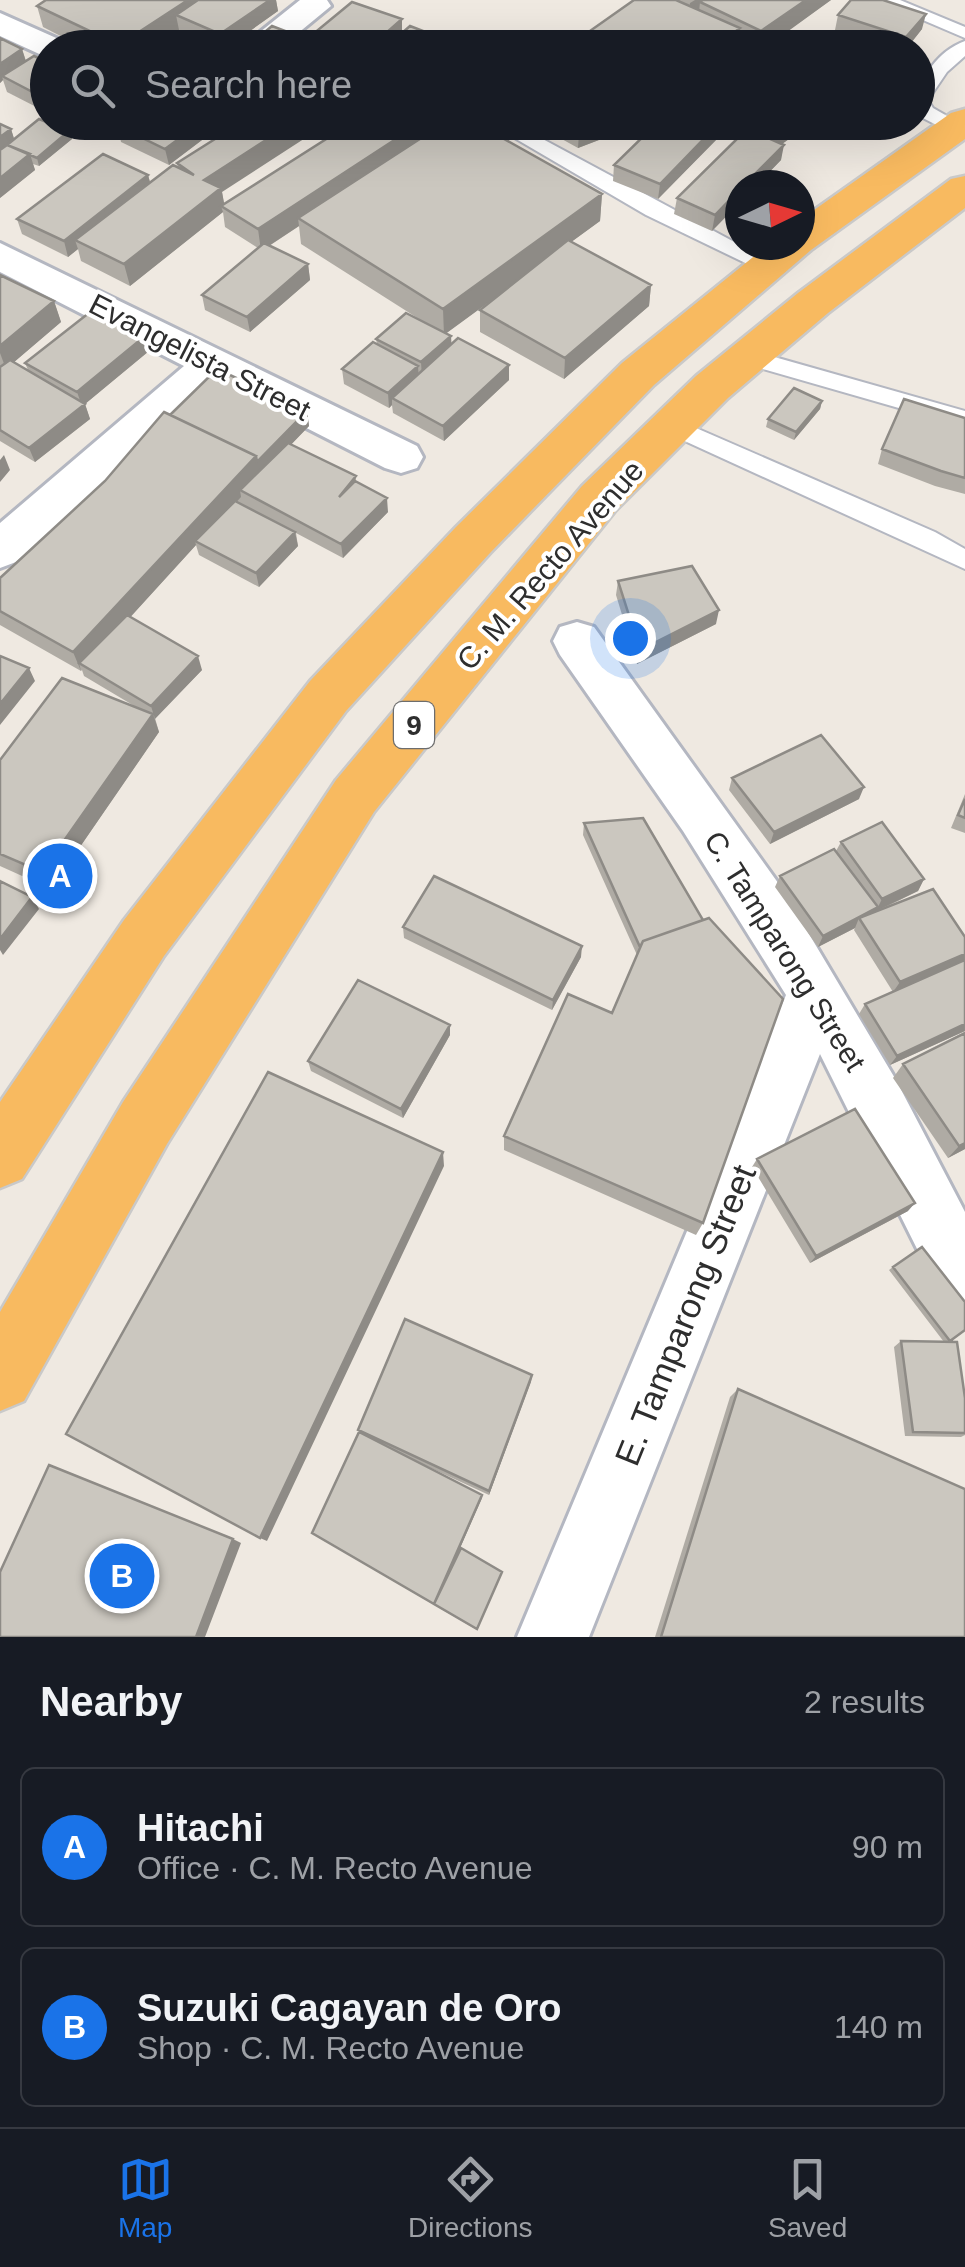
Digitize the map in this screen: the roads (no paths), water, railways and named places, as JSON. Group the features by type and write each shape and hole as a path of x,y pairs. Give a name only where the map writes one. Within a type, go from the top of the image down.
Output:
{"highway":[{"name":"C. M. Recto Avenue","path":"815,230 960,124"},
{"name":"C. M. Recto Avenue","path":"0,1377 145,1123 356,796 599,498 712,387 856,269 965,188"},
{"name":"C. M. Recto Avenue","path":"0,1157 144,938 317,711 472,540 638,374 776,260"},
{"path":"472,540 540,573"}],"street":[{"path":"277,30 307,3"},
{"path":"0,23 30,38"},
{"name":"Evangelista Street","path":"0,256 401,457"},
{"path":"0,550 214,363"},
{"name":"C. Tamparong Street","path":"577,641 726,851 816,992 906,1154 965,1279"},
{"name":"E. Tamparong Street","path":"553,1637 816,992"}],"lane":[{"path":"885,0 965,33"},
{"path":"935,75 965,46"},
{"path":"935,115 960,124"},
{"path":"528,140 653,210 725,231"},
{"path":"750,358 965,419"},
{"path":"673,426 926,538 965,560"}],"place":[{"name":"Hitachi","path":"60,876"},
{"name":"Suzuki Cagayan de Oro","path":"122,1576"}]}
